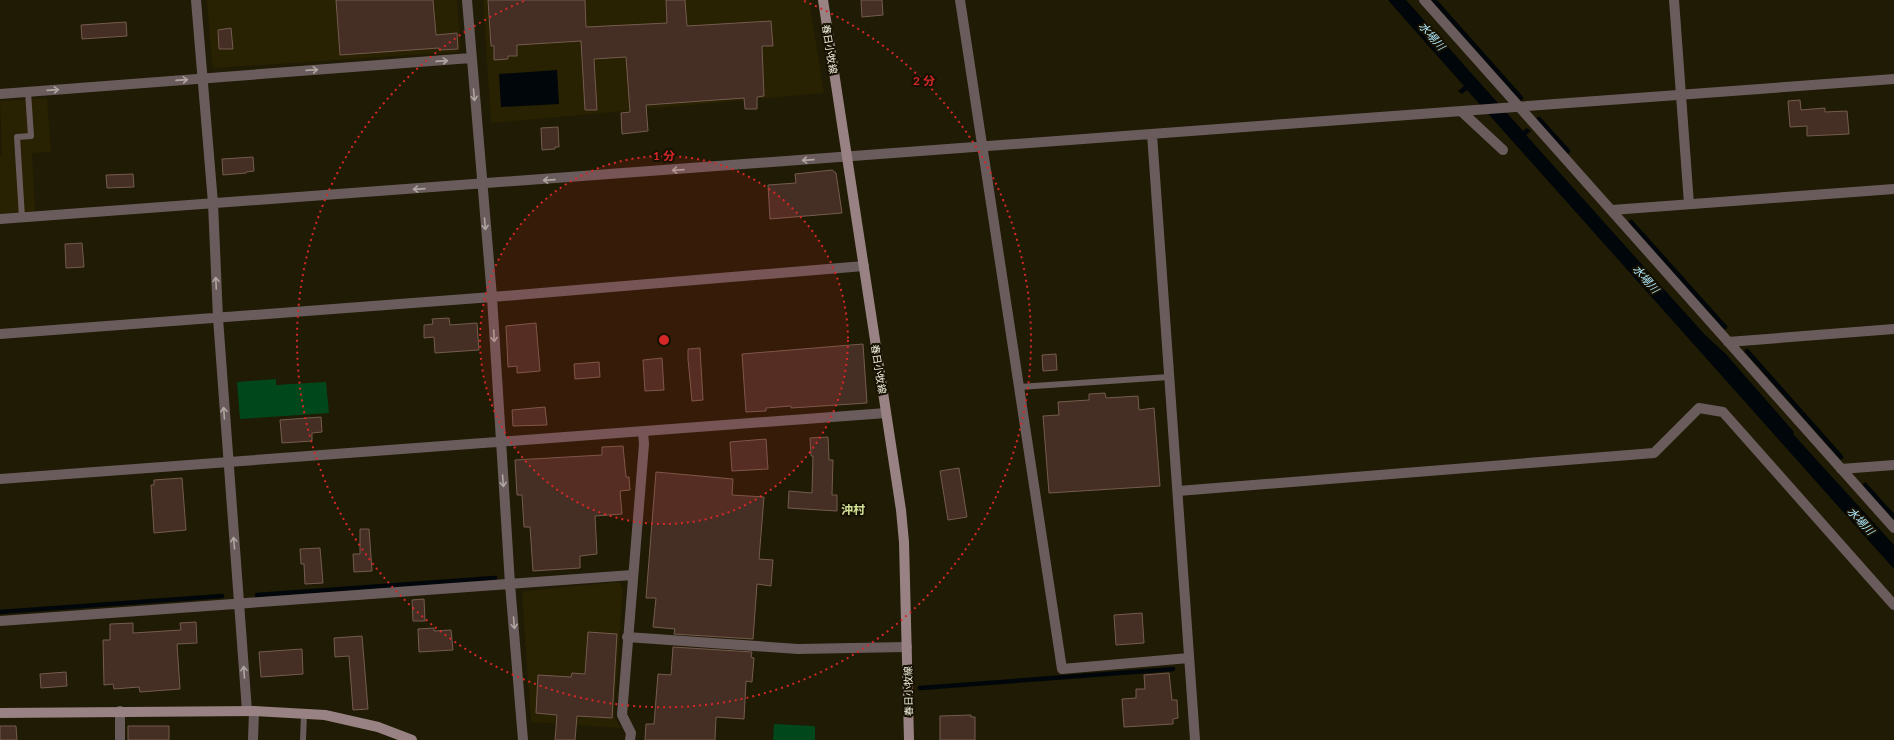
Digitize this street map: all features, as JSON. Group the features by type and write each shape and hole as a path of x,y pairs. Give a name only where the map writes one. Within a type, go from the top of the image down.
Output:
{"main road":[{"name":"春日小牧線","path":"823,0 903,534 909,740"},
{"path":"0,713 251,711 325,715 378,727 412,740"}],"street":[{"path":"196,0 213,203 218,318 239,604 253,740"},
{"path":"467,0 492,297 500,442 523,740"},
{"path":"960,0 1062,668 1190,658"},
{"path":"1424,0 1516,108 1612,210 1624,226 1894,528"},
{"path":"1674,0 1689,204"},
{"path":"0,94 472,58"},
{"path":"0,219 482,185 1894,79"},
{"path":"1463,111 1503,150"},
{"path":"1152,134 1195,740"},
{"path":"1612,210 1894,189"},
{"path":"0,334 492,297 864,266"},
{"path":"1728,342 1894,328"},
{"path":"1178,490 1654,453 1699,408 1723,412 1894,605"},
{"path":"0,479 886,413"},
{"path":"630,740 630,733 622,715 644,432"},
{"path":"1841,469 1894,465"},
{"path":"0,621 632,575"},
{"path":"627,637 798,649 907,647"},
{"path":"120,711 120,740"}],"lane":[{"path":"22,218 17,137 31,136 28,92"},
{"path":"1019,387 1169,377"},
{"path":"303,740 304,714"}],"shaded area":[{"path":"207,0 457,0 461,48 456,52 215,68 212,65"},
{"path":"483,0 809,0 824,93 491,123"},
{"path":"47,98 51,152 32,153 35,211 0,214 0,155 2,155 0,101"},
{"path":"619,582 623,589 614,716 621,728 531,722 522,594 526,591"}],"green space":[{"path":"276,379 276,385 326,382 329,413 240,419 237,382"},
{"path":"774,724 815,726 815,740 773,740"}],"water":[{"name":"水場川","path":"1388,0 1406,0 1523,131 1527,128 1531,131 1526,135 1705,335 1725,353 1794,432 1793,434 1894,545 1894,569 1467,90 1462,94 1458,91 1464,86"},
{"path":"557,70 559,104 501,107 499,74"}],"building":[{"path":"336,0 433,0 436,35 457,33 458,49 439,50 439,48 340,55"},
{"path":"488,0 585,0 586,27 667,23 666,0 685,0 687,26 771,21 773,46 762,46 764,96 757,97 757,109 745,109 744,98 646,105 648,131 622,134 621,113 630,112 626,57 594,59 597,110 585,110 581,41 517,45 517,56 508,56 508,59 494,60 494,46 491,46"},
{"path":"861,0 882,0 883,15 862,17"},
{"path":"126,22 127,36 82,39 81,25"},
{"path":"231,28 233,49 219,49 218,30"},
{"path":"1800,100 1801,110 1825,108 1825,112 1847,111 1849,134 1807,136 1807,126 1790,127 1788,101"},
{"path":"558,127 559,147 555,147 555,149 542,150 541,128"},
{"path":"253,157 254,171 223,175 222,159"},
{"path":"832,170 836,173 842,213 770,219 768,185 796,183 795,174"},
{"path":"133,174 134,187 107,188 106,175"},
{"path":"82,243 84,267 66,268 65,244"},
{"path":"449,318 450,325 477,323 479,350 435,353 434,337 424,338 424,325 433,324 432,319"},
{"path":"536,323 540,371 517,373 517,366 508,367 506,326"},
{"path":"863,344 867,403 791,408 791,406 766,408 766,411 746,412 742,354"},
{"path":"700,348 703,400 692,401 688,349"},
{"path":"1056,354 1057,370 1043,371 1042,355"},
{"path":"662,358 664,390 645,391 643,360"},
{"path":"599,362 600,377 575,379 574,364"},
{"path":"1105,393 1106,398 1138,396 1139,410 1154,408 1160,486 1049,493 1043,416 1059,415 1058,402 1089,400 1089,394"},
{"path":"545,407 547,425 513,426 512,410"},
{"path":"321,417 322,432 312,433 312,441 282,443 280,420"},
{"path":"828,437 829,460 833,460 832,495 837,495 837,511 788,508 789,491 812,493 813,456 811,456 810,438"},
{"path":"766,439 768,469 732,471 730,442"},
{"path":"623,446 626,477 629,477 630,490 620,491 622,514 595,516 597,554 580,556 580,568 533,571 530,527 524,527 522,495 517,495 515,460 602,455 602,447"},
{"path":"959,468 967,517 948,520 940,471"},
{"path":"656,472 733,479 732,495 764,497 759,559 773,560 771,586 757,584 753,639 674,634 675,629 653,627 656,598 646,598"},
{"path":"182,478 186,530 154,533 151,485 154,485 154,480"},
{"path":"360,529 369,529 372,571 354,572 353,554 360,554"},
{"path":"320,548 323,583 305,584 304,564 301,564 300,549"},
{"path":"424,599 425,621 413,621 412,600"},
{"path":"1142,613 1144,643 1116,645 1114,615"},
{"path":"196,622 197,643 177,644 180,689 140,692 139,687 114,689 113,684 104,685 103,640 110,640 110,624 133,623 133,633 181,630 180,623"},
{"path":"434,628 434,631 451,630 453,650 419,652 418,629"},
{"path":"588,632 617,634 612,718 577,716 575,740 555,740 557,715 536,713 538,675 571,677 572,673 585,674"},
{"path":"362,636 368,709 353,710 349,656 335,657 334,638"},
{"path":"673,647 752,652 751,657 754,658 752,682 746,681 744,719 716,717 715,740 645,740 646,724 654,724 658,674 671,675"},
{"path":"302,649 303,674 261,677 259,652"},
{"path":"66,672 67,686 41,688 40,674"},
{"path":"1169,673 1172,700 1177,700 1178,718 1173,719 1173,724 1124,727 1122,699 1136,698 1136,689 1145,689 1144,675"},
{"path":"971,715 971,717 975,717 975,740 940,740 940,716"},
{"path":"0,726 16,726 17,740 0,740"},
{"path":"128,726 169,726 169,740 128,740"}],"waterway":[{"path":"1434,0 1521,98"},
{"path":"1539,119 1568,151"},
{"path":"1631,222 1725,327"},
{"path":"1747,351 1841,457"},
{"path":"1865,485 1894,517"},
{"path":"257,595 495,578"},
{"path":"0,612 222,596"},
{"path":"920,688 1173,669"}],"district":[{"name":"沖村","path":"853,510"}]}
